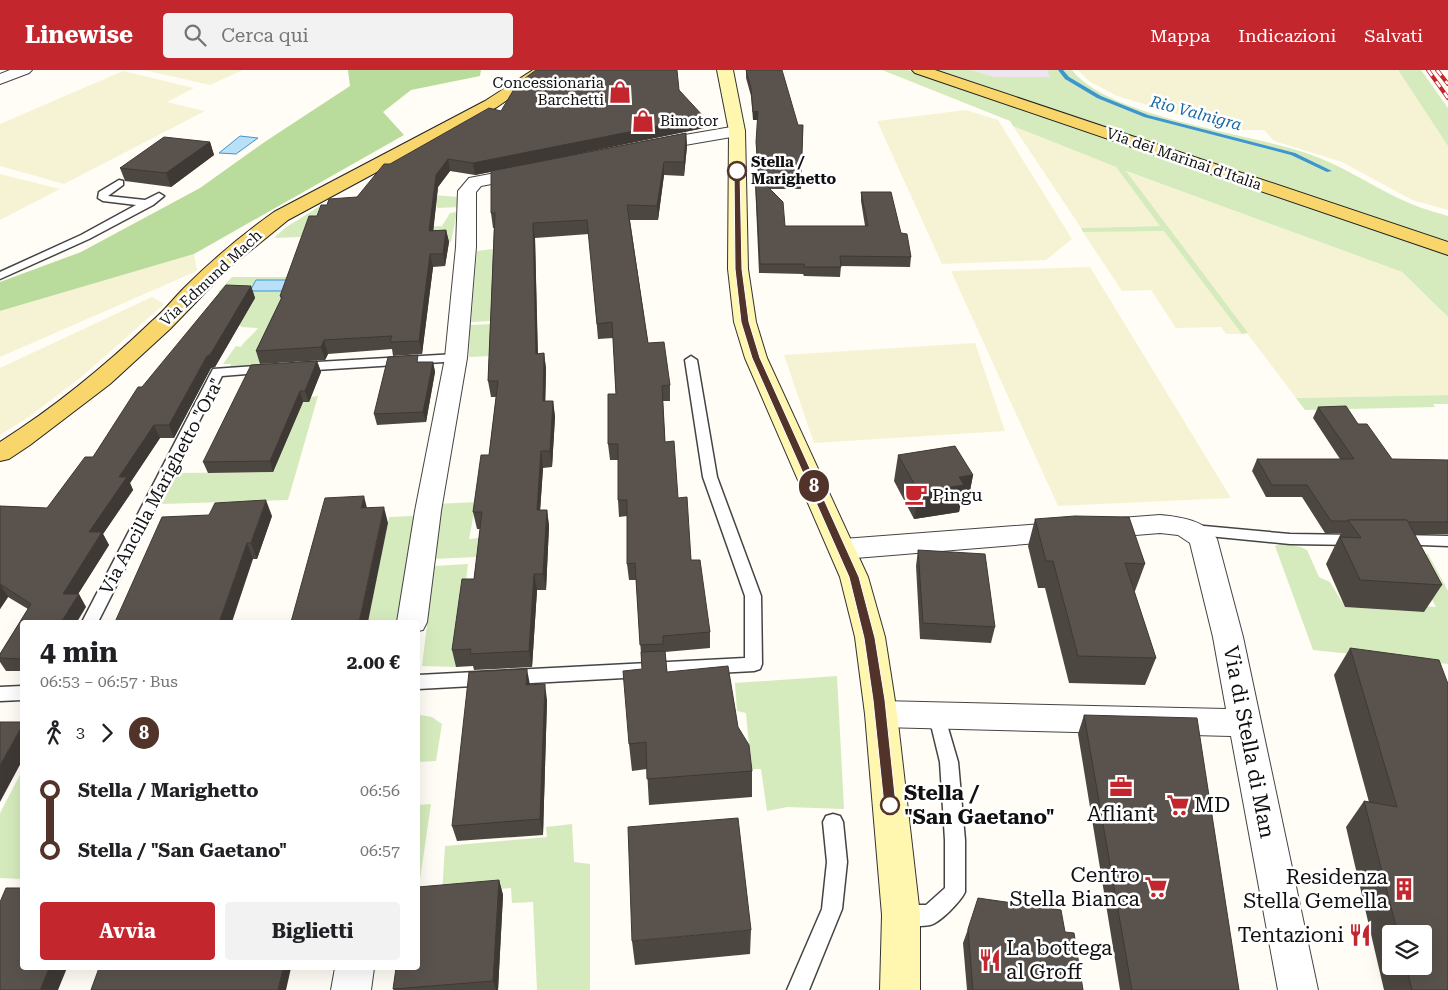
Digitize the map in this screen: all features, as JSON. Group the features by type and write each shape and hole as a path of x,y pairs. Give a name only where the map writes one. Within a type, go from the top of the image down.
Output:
{"main road":[{"name":"Via Edmund Mach","path":"0,453 77,399 118,365 230,256 275,220 316,195 491,104 543,70"},
{"path":"725,70 737,131 738,269 745,322 756,358 854,577 870,638 881,714 901,915 900,990"},
{"name":"Via dei Marinai d'Italia","path":"920,70 1448,249"}],"street":[{"path":"0,79 24,70"},
{"path":"632,150 737,131"},
{"path":"412,620 428,511 456,358 466,247 467,191 475,182 549,167"},
{"path":"842,549 1160,524 1177,525 1193,530"},
{"name":"Via di Stella di Man","path":"1193,530 1203,538 1228,637 1298,990"},
{"path":"881,714 1245,723"},
{"path":"351,990 355,970"}],"lane":[{"path":"119,183 103,194 103,198 149,203"},
{"path":"0,276 85,237 159,196"},
{"name":"Via Ancilla Marighetto \"Ora\"","path":"91,620 217,372 456,358"},
{"path":"420,682 754,664 753,596 710,477 691,360"},
{"path":"1193,530 1290,538 1448,541"},
{"path":"0,694 20,693"},
{"path":"901,915 930,915 955,892 955,840 949,762 940,726 928,714"},
{"path":"798,990 832,909 837,862 833,822"}],"shaded area":[{"path":"144,70 243,70 210,85"},
{"path":"971,70 1047,70 1051,77 995,77"},
{"path":"1078,70 1398,70 1448,146 1448,210 1412,200 1342,162 1274,141 1264,130 1230,130 1117,96 1089,81"},
{"path":"123,71 194,88 167,102 205,111 64,184 0,166 0,124"},
{"path":"966,110 998,120 1072,239 1046,260 942,264 877,121"},
{"path":"1013,126 1116,167 1161,226 1081,228"},
{"path":"1125,171 1402,272 1448,317 1448,395 1296,398"},
{"path":"0,174 60,189 0,220"},
{"path":"1164,230 1242,334 1226,334 1221,327 1176,328 1151,290 1122,291 1083,232"},
{"path":"194,254 197,271 0,357 0,311"},
{"path":"1090,267 1231,498 1058,506 951,271"},
{"path":"152,297 164,304 80,378 30,416 0,435 0,368"},
{"path":"975,343 1005,431 814,443 784,355"}],"green space":[{"path":"348,70 481,70 480,76 411,90 383,112 404,135 194,254 0,311 0,282 81,252 200,188 266,141 350,86"},
{"path":"882,70 907,70 1448,255 1448,317 1402,272 1126,171 1248,333 1242,334 1164,231 1083,232 1081,228 1160,226 1116,167 1013,126 1010,121"},
{"path":"935,70 971,70 995,77 1050,77 1047,70 1072,70 1090,86 1116,100 1181,122 1318,157 1404,201 1448,216 1448,243"},
{"path":"1398,70 1421,70 1448,108 1448,146"},
{"path":"433,195 459,197 459,207 438,208 436,206 401,228 442,226 450,213 457,212 451,242 369,244"},
{"path":"320,206 344,207 300,237 274,238 285,228"},
{"path":"493,249 490,321 471,322 477,251"},
{"path":"232,277 301,277 259,365 230,367 231,364 223,364 236,346 241,347 258,328 242,327 235,322 228,294 218,292"},
{"path":"491,324 492,356 469,357 470,325"},
{"path":"1448,395 1448,404 1433,404 1435,407 1305,410 1296,398"},
{"path":"318,396 288,500 162,504 177,473 273,472 276,403 308,402 311,397"},
{"path":"476,502 469,539 479,538 476,557 431,559 437,504"},
{"path":"412,516 419,521 402,620 368,620 389,517"},
{"path":"1281,544 1301,547 1307,550 1319,577 1330,582 1345,607 1424,612 1421,606 1436,607 1409,557 1419,553 1428,554 1448,591 1448,664 1313,650 1275,546"},
{"path":"468,564 456,667 422,666 434,566"},
{"path":"837,676 844,809 787,807 767,811 761,769 751,769 746,713 737,711 735,683"},
{"path":"420,715 432,717 442,724 436,761 420,762"},
{"path":"20,775 20,879 0,878 0,813"},
{"path":"431,804 420,879 420,805"},
{"path":"572,824 574,862 590,864 590,990 537,990 533,902 512,903 511,888 442,895 445,846 547,837 546,827"}],"water":[{"path":"240,136 258,138 236,154 219,153"},
{"path":"256,280 294,280 288,291 250,291"}],"building":[{"path":"536,70 677,70 679,90 704,117 473,163 448,159 436,175 429,231 446,230 443,254 430,254 419,341 390,342 392,336 324,340 321,347 256,351 282,297 280,296 309,216 317,216 321,205 327,205 329,199 357,197 384,164 390,164 489,108 501,111 517,84"},
{"path":"746,70 782,70 798,125 803,125 801,180 761,180 783,202 785,226 868,226 861,192 891,192 901,233 907,234 911,257 840,256 841,267 804,267 804,264 760,264 755,173 759,178 756,142 758,111 753,112 751,88"},
{"path":"686,133 684,162 664,162 657,206 627,205 648,343 664,342 670,385 662,386 665,442 674,441 678,498 687,497 691,560 700,560 710,632 663,636 663,644 640,645 635,563 627,564 627,500 618,500 618,444 608,444 608,394 616,394 612,322 597,324 587,220 533,223 536,354 544,353 543,401 553,401 550,451 541,451 537,510 547,510 543,574 534,574 529,651 470,654 471,649 452,650 462,579 474,579 482,512 473,512 481,455 489,455 498,381 488,381 495,213 491,213 491,171"},
{"path":"164,137 210,142 166,173 120,168"},
{"path":"226,285 251,286 210,355 207,356 169,425 154,425 119,477 127,477 89,532 102,532 63,594 79,594 62,620 21,620 31,604 0,584 0,506 47,508 85,457 93,457 138,387 142,387"},
{"path":"418,355 417,362 433,362 423,412 374,414 388,357"},
{"path":"317,361 305,391 300,391 270,461 203,462 251,365"},
{"path":"1346,406 1358,424 1367,424 1392,459 1448,460 1448,522 1407,522 1407,520 1331,521 1307,485 1272,485 1257,459 1354,459 1318,407"},
{"path":"955,446 973,475 959,477 964,485 919,492 898,455"},
{"path":"364,496 361,508 384,507 359,620 292,620 325,498"},
{"path":"266,500 251,543 247,543 220,620 116,620 162,517 209,515 215,503"},
{"path":"1075,516 1129,517 1145,564 1125,563 1156,658 1078,656 1053,561 1046,561 1035,519"},
{"path":"1348,520 1407,520 1442,585 1360,580 1340,537 1361,538"},
{"path":"918,550 985,554 995,627 923,623"},
{"path":"20,622 20,659 0,658 0,654"},
{"path":"1350,648 1439,660 1448,684 1448,990 1412,990 1408,975 1432,975 1432,925 1396,925 1364,801 1397,807"},
{"path":"665,651 667,672 728,666 738,727 749,745 752,771 647,779 646,742 629,744 623,671 642,669 641,652"},
{"path":"527,669 526,685 545,684 540,819 452,826 469,672"},
{"name":"Centro Stella Bianca","path":"1084,715 1197,718 1239,990 1132,990"},
{"path":"0,722 20,722 20,730 0,765"},
{"path":"738,818 751,930 632,941 628,827"},
{"path":"499,880 493,981 393,989 396,970 420,970 420,887"},
{"path":"6,888 20,888 20,970 48,970 40,990 0,990 0,902"},
{"path":"978,898 1061,910 1065,932 1074,933 1083,990 973,990 968,929"},
{"path":"98,970 283,970 278,990 91,990"}],"waterway":[{"name":"Rio Valnigra","path":"1060,70 1067,78 1099,97 1146,116 1293,154 1329,171"}],"railway":[{"path":"1428,70 1448,98"},
{"path":"1437,70 1448,84"}],"bus line":[{"name":"8","path":"737,171 738,269 745,322 756,358 854,577 870,638 879,700 890,805"}],"place":[{"name":"Concessionaria Barchetti","path":"620,92"},
{"name":"Bimotor","path":"643,121"},
{"name":"Stella / Marighetto","path":"737,171"},
{"name":"Pingu","path":"916,494"},
{"name":"Afliant","path":"1121,787"},
{"name":"Stella / \"San Gaetano\"","path":"890,805"},
{"name":"MD","path":"1178,805"},
{"name":"Centro Stella Bianca","path":"1156,887"},
{"name":"Residenza Stella Gemella","path":"1404,889"},
{"name":"Tentazioni","path":"1360,935"},
{"name":"La bottega al Groff","path":"990,960"}]}
